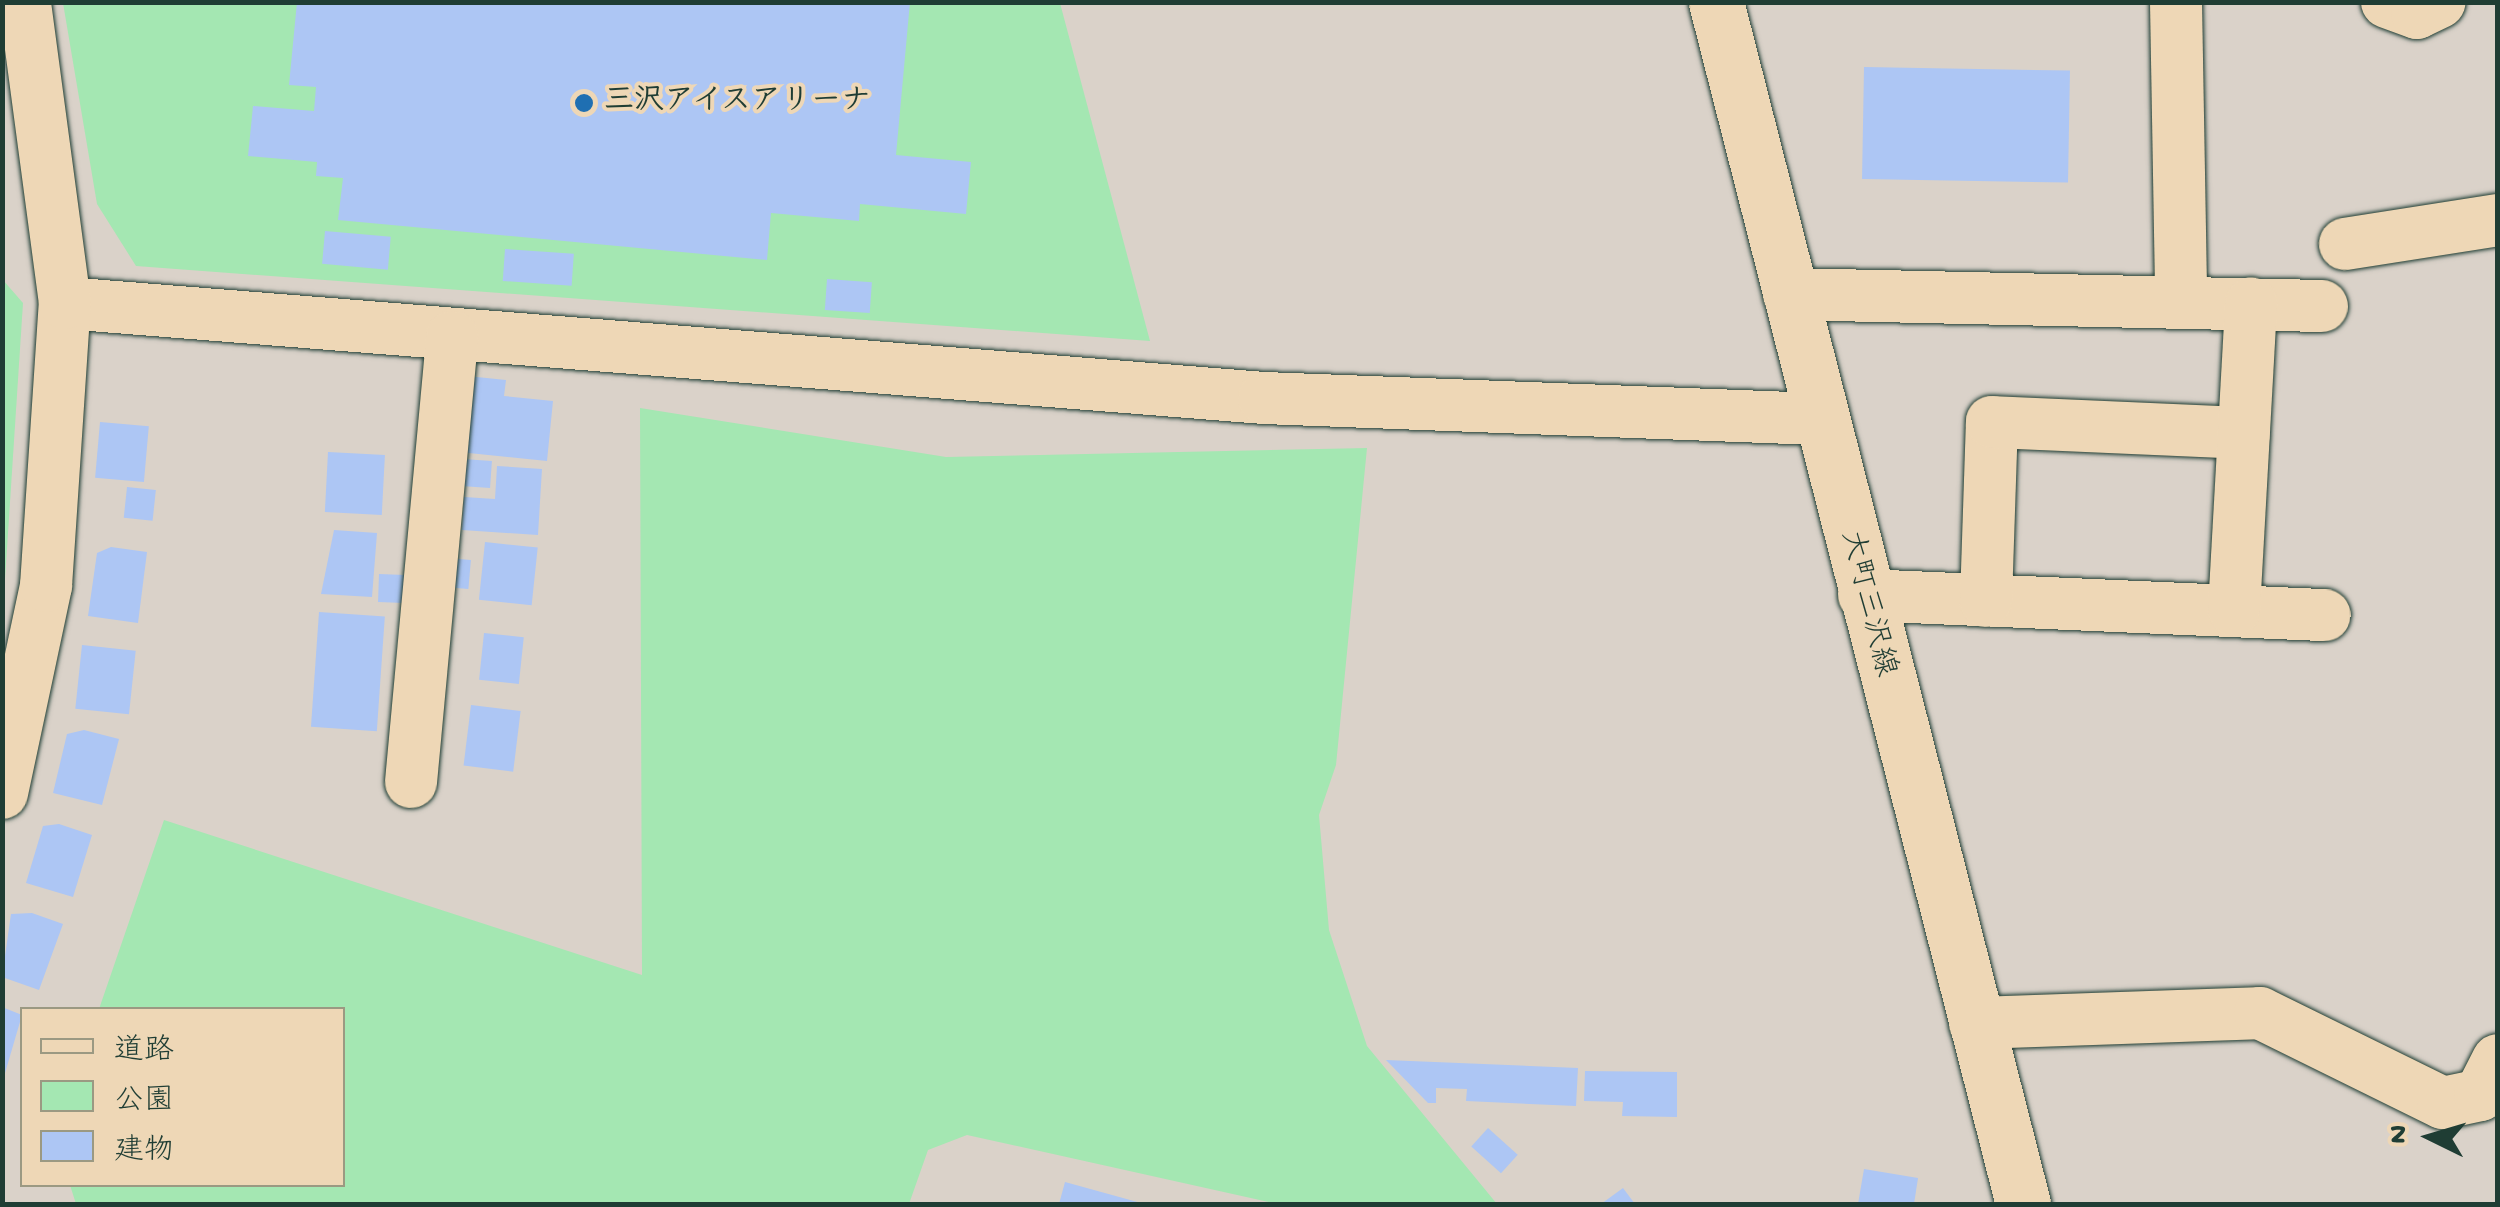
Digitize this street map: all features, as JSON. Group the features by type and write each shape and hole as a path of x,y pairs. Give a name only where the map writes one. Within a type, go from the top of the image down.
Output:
{"main road":[{"name":"大町三沢線","path":"1716,2 2022,1204"}],"street":[{"path":"2,793 46,586 64,303 25,2"},
{"path":"2176,2 2181,299"},
{"path":"2387,2 2417,12 2440,2"},
{"path":"2345,244 2498,220"},
{"path":"1789,294 2181,299 2322,306"},
{"path":"64,303 452,337 1264,398 1820,419"},
{"path":"2234,610 2251,303"},
{"path":"410,782 452,337"},
{"path":"1986,602 1992,422 2244,433"},
{"path":"1864,595 2326,615"},
{"path":"1976,1023 2260,1013 2444,1104 2480,1095 2498,1060"}],"green space":[{"name":"三沢アイスアリーナ","path":"63,3 1060,3 1150,341 136,266 97,204"},
{"path":"3,280 23,303 3,610"},
{"path":"640,408 946,457 1367,448 1336,765 1319,815 1329,930 1367,1046 1497,1204 1278,1204 967,1135 928,1150 909,1204 76,1204 71,1187 345,1187 345,1007 100,1007 164,820 642,975"}],"building":[{"path":"297,2 910,2 896,155 971,162 966,214 860,204 859,221 771,213 767,260 338,220 343,178 316,176 317,162 248,156 253,106 314,111 316,87 289,85"},
{"path":"1864,67 2070,71 2068,183 1862,179"},
{"path":"325,231 391,237 388,270 322,264"},
{"path":"505,249 574,254 572,286 503,281"},
{"path":"827,279 872,282 870,313 825,310"},
{"path":"467,376 506,380 504,396 553,401 547,461 459,452"},
{"path":"100,422 149,426 144,482 95,478"},
{"path":"328,452 385,455 382,515 325,512"},
{"path":"463,459 492,461 490,488 461,486"},
{"path":"497,466 542,469 538,535 462,530 464,497 495,499"},
{"path":"127,487 156,490 153,521 124,518"},
{"path":"334,530 377,533 372,597 321,594"},
{"path":"485,542 538,548 532,605 479,600"},
{"path":"111,547 147,552 138,623 88,616 97,553"},
{"path":"447,558 471,560 468,589 444,587"},
{"path":"379,574 405,575 404,603 378,602"},
{"path":"319,612 385,617 377,731 311,727"},
{"path":"484,633 524,637 519,684 479,680"},
{"path":"82,645 136,651 129,714 75,709"},
{"path":"471,705 521,711 513,772 464,766"},
{"path":"84,730 119,739 102,805 53,793 67,734"},
{"path":"59,824 92,835 73,897 26,883 43,826"},
{"path":"32,913 63,924 39,990 2,977 11,914"},
{"path":"2,1007 20,1014 20,1022 2,1080"},
{"path":"1386,1060 1578,1068 1576,1106 1466,1101 1467,1089 1436,1088 1436,1103 1428,1103"},
{"path":"1585,1071 1677,1072 1677,1117 1622,1116 1623,1102 1584,1101"},
{"path":"1488,1128 1518,1155 1501,1173 1471,1147"},
{"path":"1864,1169 1918,1178 1914,1204 1858,1204"},
{"path":"1065,1182 1141,1203 1141,1204 1059,1204"},
{"path":"1623,1188 1635,1204 1601,1204"}],"place":[{"name":"三沢アイスアリーナ","path":"584,103"}]}
